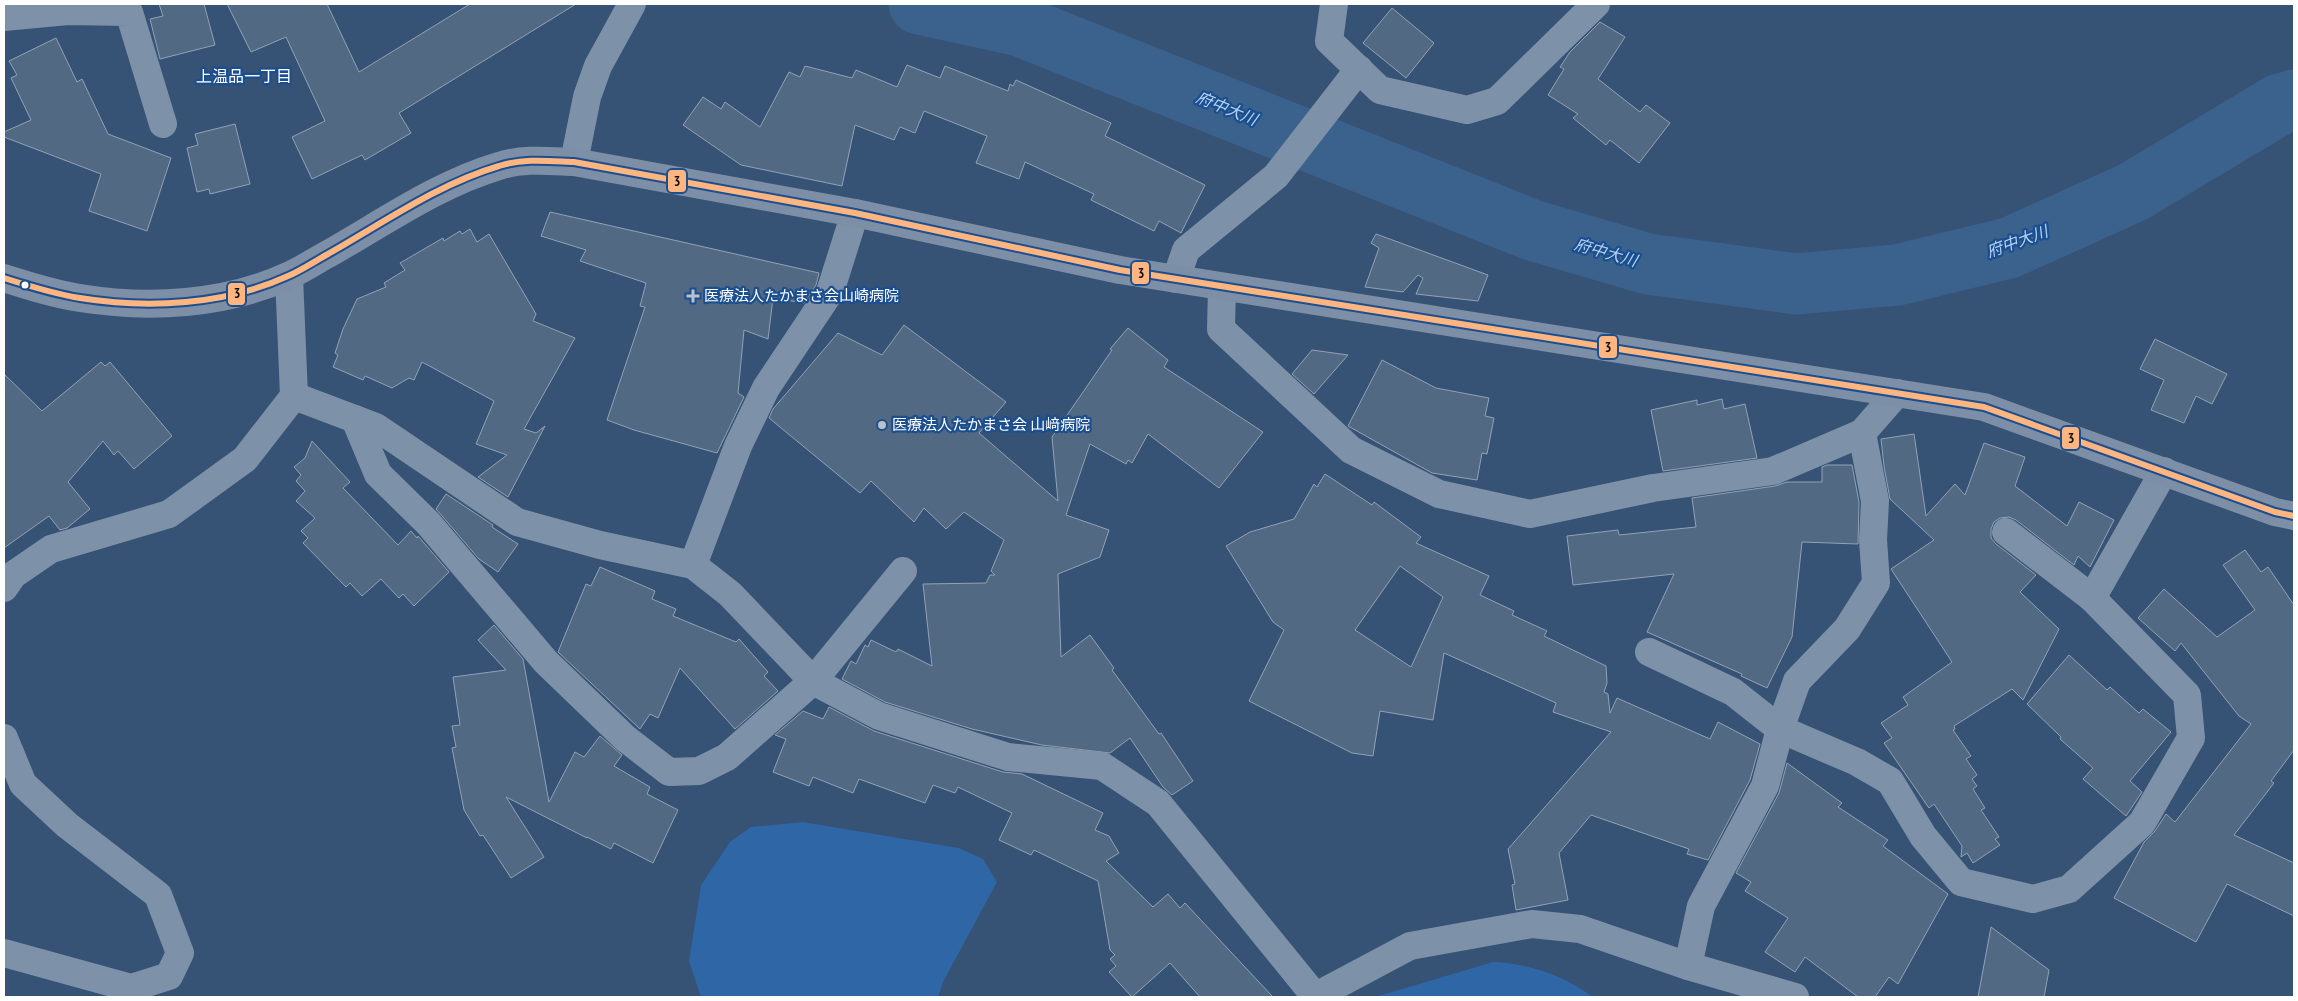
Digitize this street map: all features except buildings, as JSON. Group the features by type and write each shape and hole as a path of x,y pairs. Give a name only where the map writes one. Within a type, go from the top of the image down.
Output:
{"main road":[{"path":"4,278 80,298 140,304 171,303 231,294 289,276 452,184 500,165 539,160 574,162 855,213 1120,270 1176,280 1984,406 2275,512 2294,516"}],"street":[{"path":"1334,4 1328,41 1354,75 1380,90 1467,110 1497,101 1596,4"},
{"path":"574,162 587,97 598,66 631,6"},
{"path":"4,17 68,11 129,12 163,124"},
{"path":"1176,280 1186,250 1276,176 1354,75"},
{"path":"693,565 738,446 766,388 830,292 855,213"},
{"path":"4,588 13,575 51,549 169,514 245,459 294,396 289,276"},
{"path":"1222,287 1222,329 1351,450 1439,494 1530,514 1653,488 1773,471 1862,433 1897,392"},
{"path":"294,396 376,427 517,522 600,545 693,565 730,594 812,681 879,716 1008,756 1102,766 1158,803 1314,997 1410,946 1532,924 1580,929 1688,966 1795,997"},
{"path":"355,419 378,474 428,523 546,662 625,738 669,772 699,771 727,757 812,681 903,571"},
{"path":"1688,966 1701,906 1765,786 1780,729 1797,681 1847,629 1876,582 1873,540 1875,501 1862,433"},
{"path":"2092,598 2164,472"},
{"path":"1650,652 1733,692 1780,729 1857,762 1890,781 1923,836 1961,882 2033,899 2069,889 2142,823 2191,738 2187,695 2092,598 2006,532"},
{"path":"4,738 23,784 67,825 158,895 180,953 169,976 130,988 4,953"}],"shaded area":[{"path":"803,822 959,848 983,859 997,882 943,982 938,997 701,997 689,961 701,885 730,842 751,827"},
{"path":"1493,962 1520,965 1546,972 1582,989 1593,997 1375,997"}],"waterway":[{"name":"府中大川","path":"919,4 1020,26 1532,230 1648,264 1796,284 1897,275 2009,248 2133,192 2280,104 2294,100"}],"transit line":[{"name":"3","path":"4,278 61,294 106,301 159,304 212,299 264,286 293,274 411,205 476,174 508,163 536,161 574,162 855,213 1120,270 1984,407 2275,512 2294,516"}],"place":[{"name":"医療法人たかまさ会山崎病院","path":"693,296"},
{"name":"医療法人たかまさ会 山﨑病院","path":"882,425"}],"district":[{"name":"上温品一丁目","path":"244,76"}]}
